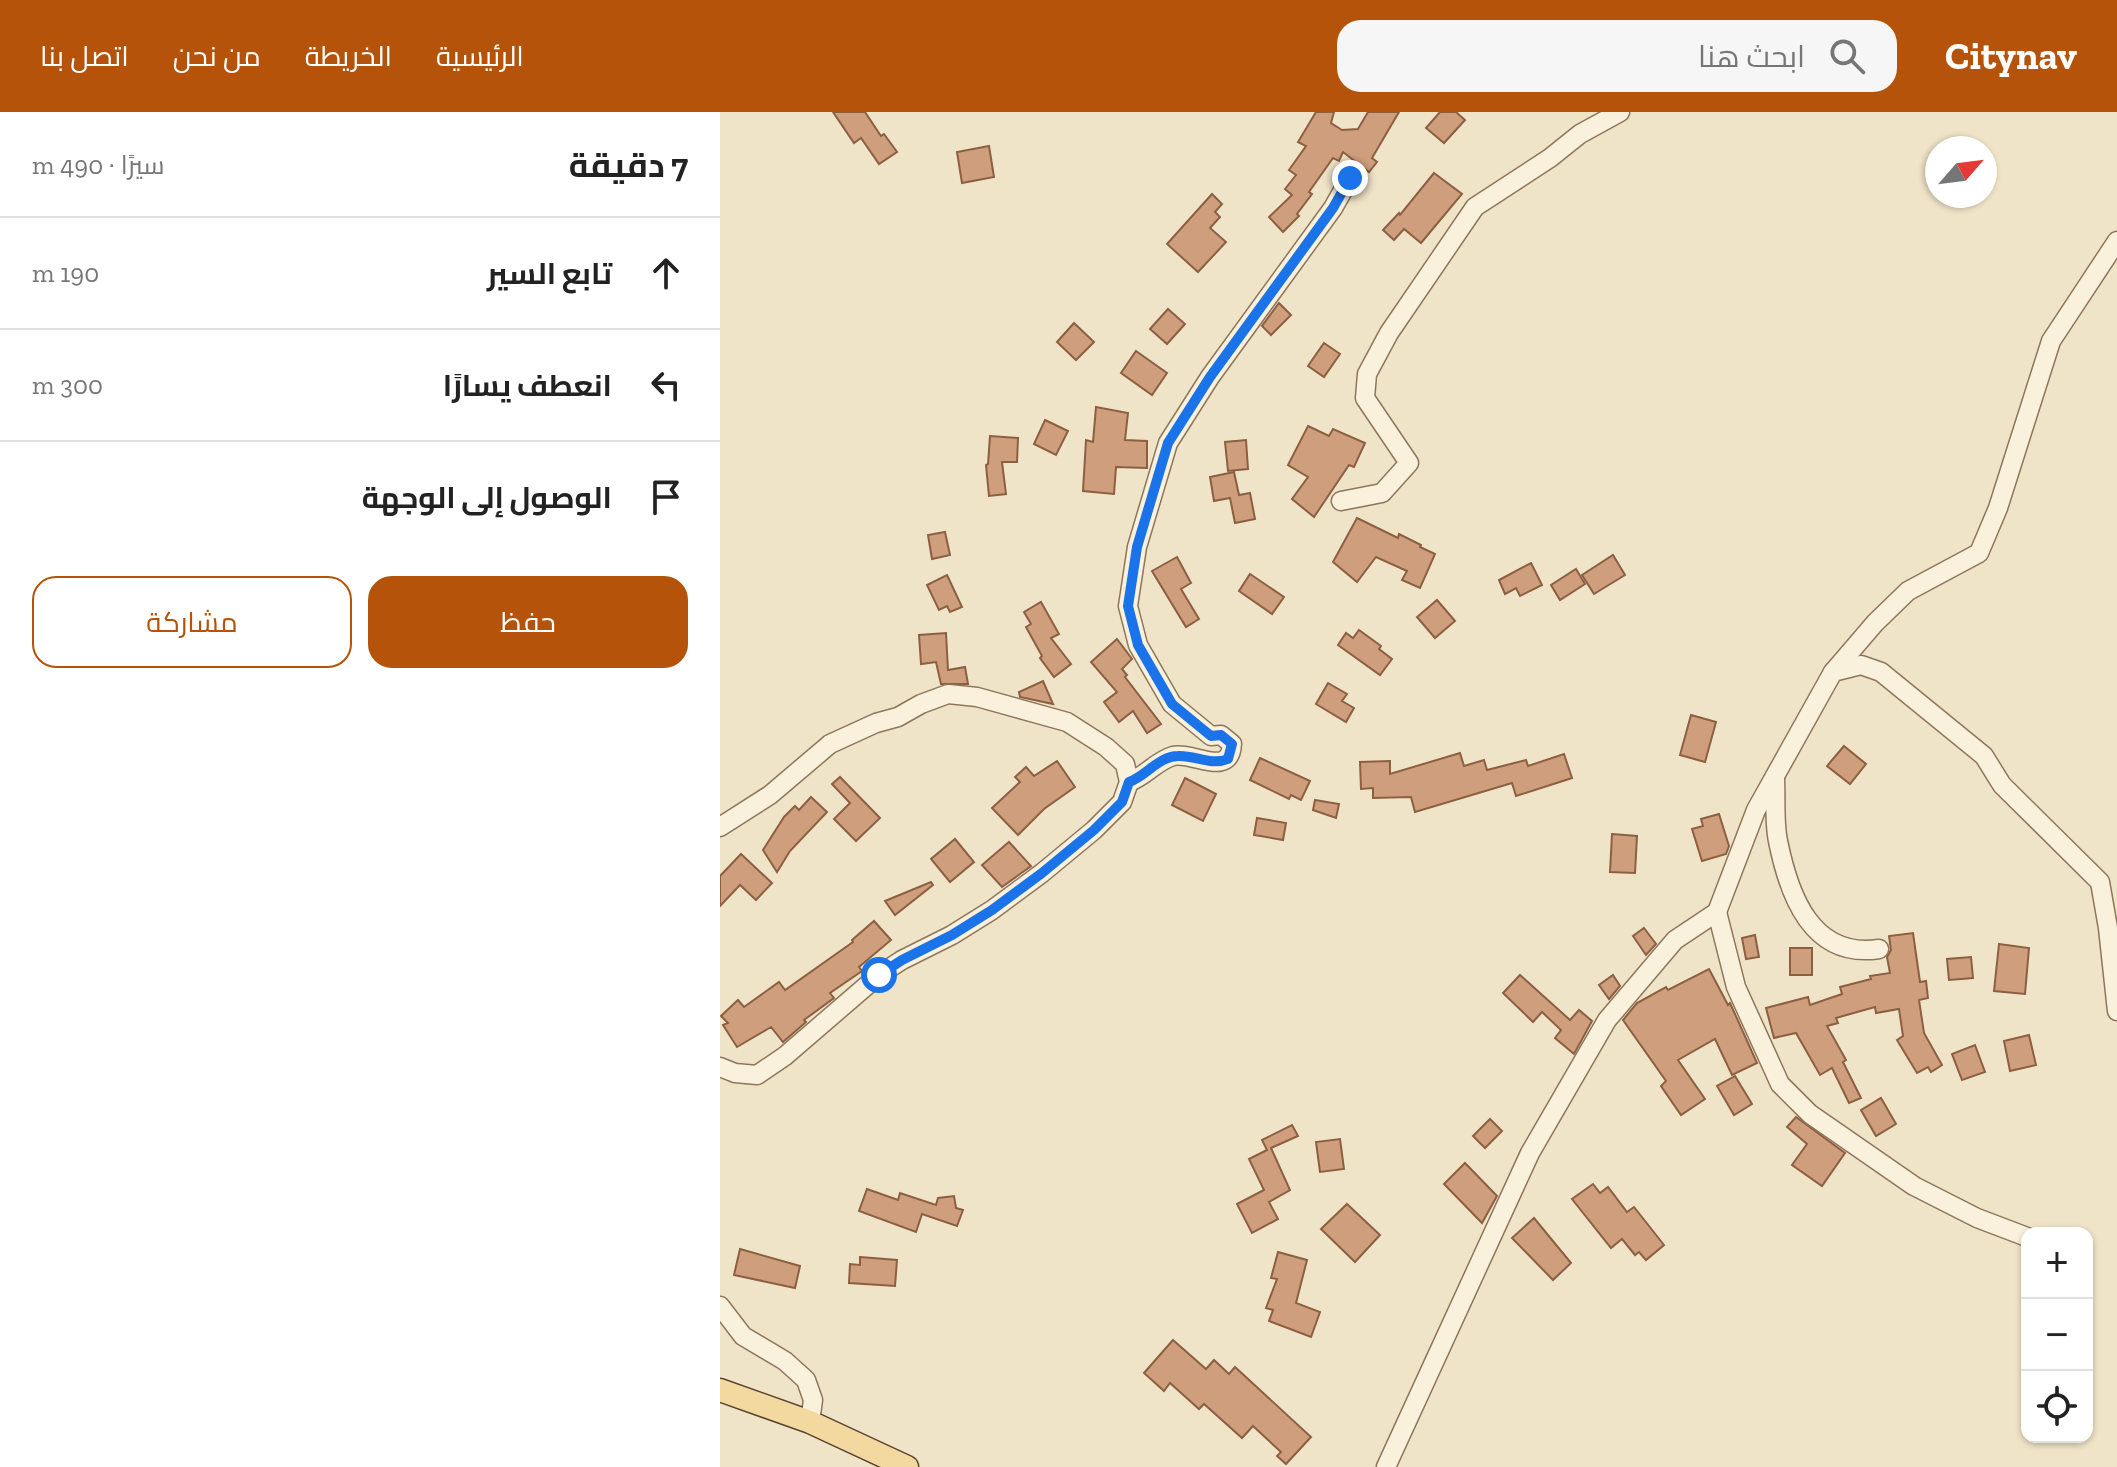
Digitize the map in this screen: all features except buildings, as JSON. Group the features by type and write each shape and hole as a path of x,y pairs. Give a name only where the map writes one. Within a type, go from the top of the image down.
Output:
{"main road":[{"path":"720,1390 810,1422 907,1467"}],"street":[{"path":"1341,501 1382,493 1409,463 1365,398 1367,374 1389,333 1475,207 1550,158 1580,134 1620,112"},
{"path":"1129,782 1141,778 1151,766 1175,755 1219,763 1228,759 1231,753 1232,744 1221,735 1211,736 1172,704 1138,645 1128,606 1137,547 1168,443 1210,377 1333,208 1350,178"},
{"path":"2021,1235 1977,1218 1914,1186 1810,1114 1780,1084 1736,987 1717,912 1751,822 1833,672 1875,623 1908,591 1979,553 1998,508 2051,341 2117,241"},
{"path":"1833,672 1861,665 1881,672 1984,756 2002,785 2100,882 2117,1011"},
{"path":"720,827 770,795 830,744 948,694 977,697 1067,722 1106,747 1125,764 1129,782 1122,802 1042,873 992,910 879,975 785,1056 757,1075 735,1073 720,1067"},
{"path":"1775,776 1777,839 1796,904 1817,932 1857,952 1879,949"},
{"path":"1386,1467 1530,1153 1607,1020 1675,940 1717,912"},
{"path":"720,1306 743,1336 785,1361 806,1380 813,1400 810,1422"}],"route":[{"path":"879,975 992,910 1042,873 1094,830 1122,802 1129,782 1141,778 1151,766 1175,755 1219,763 1228,759 1232,744 1221,735 1211,736 1172,704 1138,645 1128,606 1137,547 1168,443 1210,377 1333,208 1350,178"}]}
